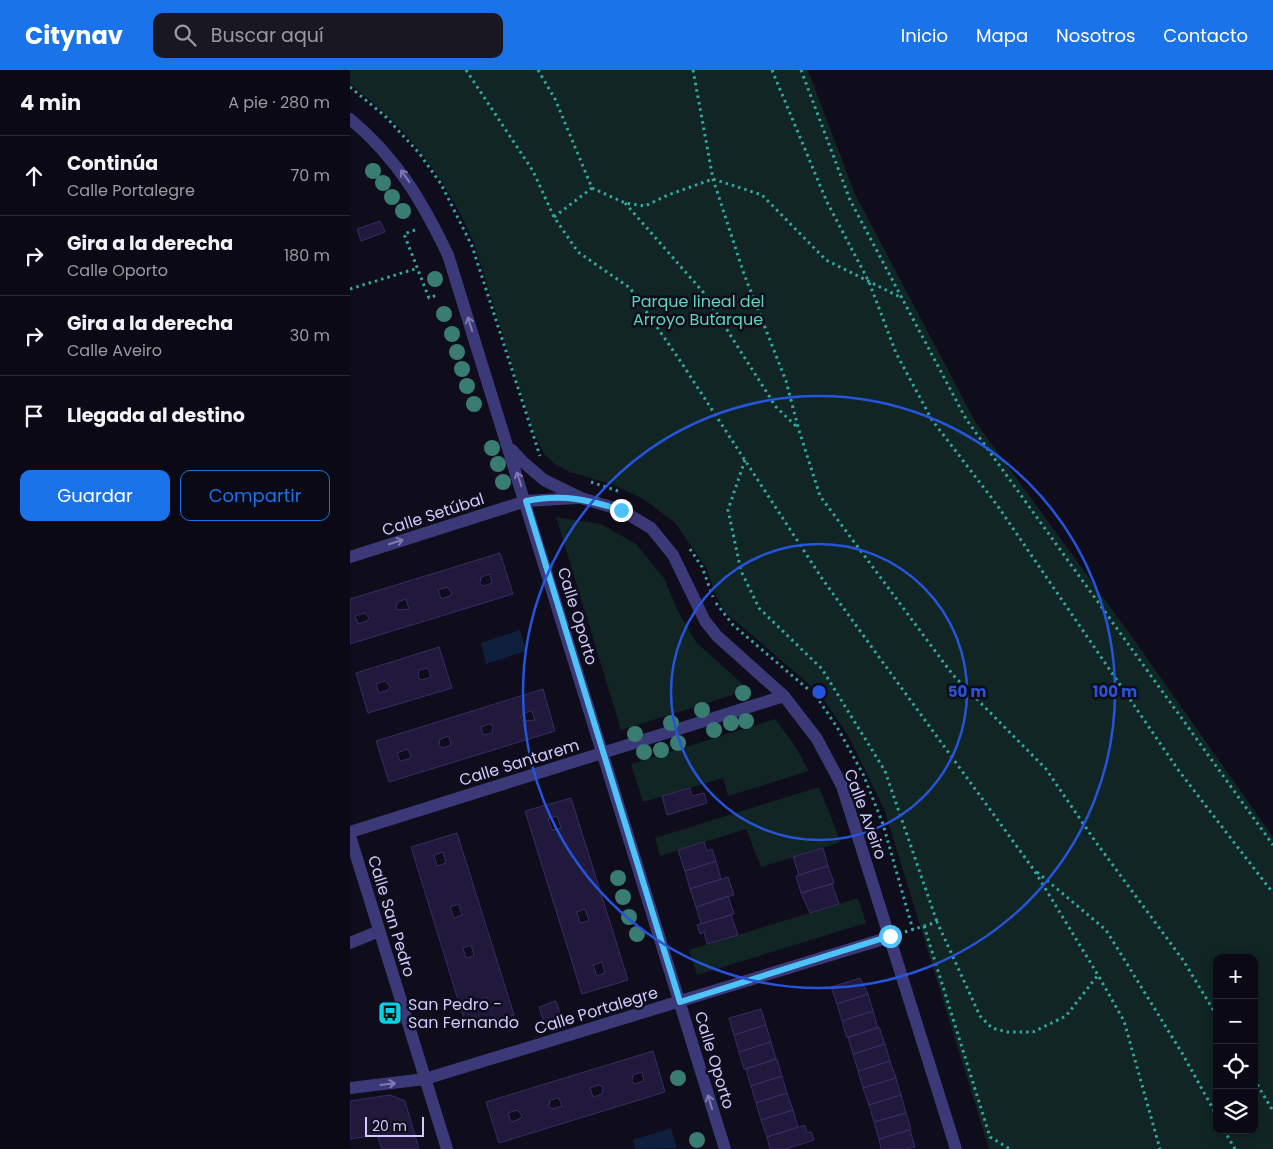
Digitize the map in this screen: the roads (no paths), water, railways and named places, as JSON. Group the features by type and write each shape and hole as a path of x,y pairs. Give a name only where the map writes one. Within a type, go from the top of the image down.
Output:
{"street":[{"name":"Calle Oporto","path":"350,119 401,170 428,214 448,255 526,501 725,1149"},
{"name":"Calle Aveiro","path":"507,444 538,476 581,498 621,510 651,528 673,555 705,621 717,636 784,696 817,739 842,786 956,1149"},
{"name":"Calle Aveiro","path":"526,501 563,497 581,498"},
{"name":"Calle Setúbal","path":"350,557 526,501"},
{"name":"Calle Santarem","path":"350,832 784,696"},
{"name":"Calle San Pedro","path":"350,836 356,874 379,931 446,1149"},
{"path":"350,943 379,931"},
{"name":"Calle Portalegre","path":"350,1088 425,1079 890,936"}],"water":[{"path":"520,630 526,651 486,664 481,643"},
{"path":"671,1128 677,1148 635,1149 633,1140"}],"place":[{"name":"San Pedro - San Fernando","path":"390,1013"}],"park label":[{"name":"Parque lineal del Arroyo Butarque","path":"698,310"}]}
